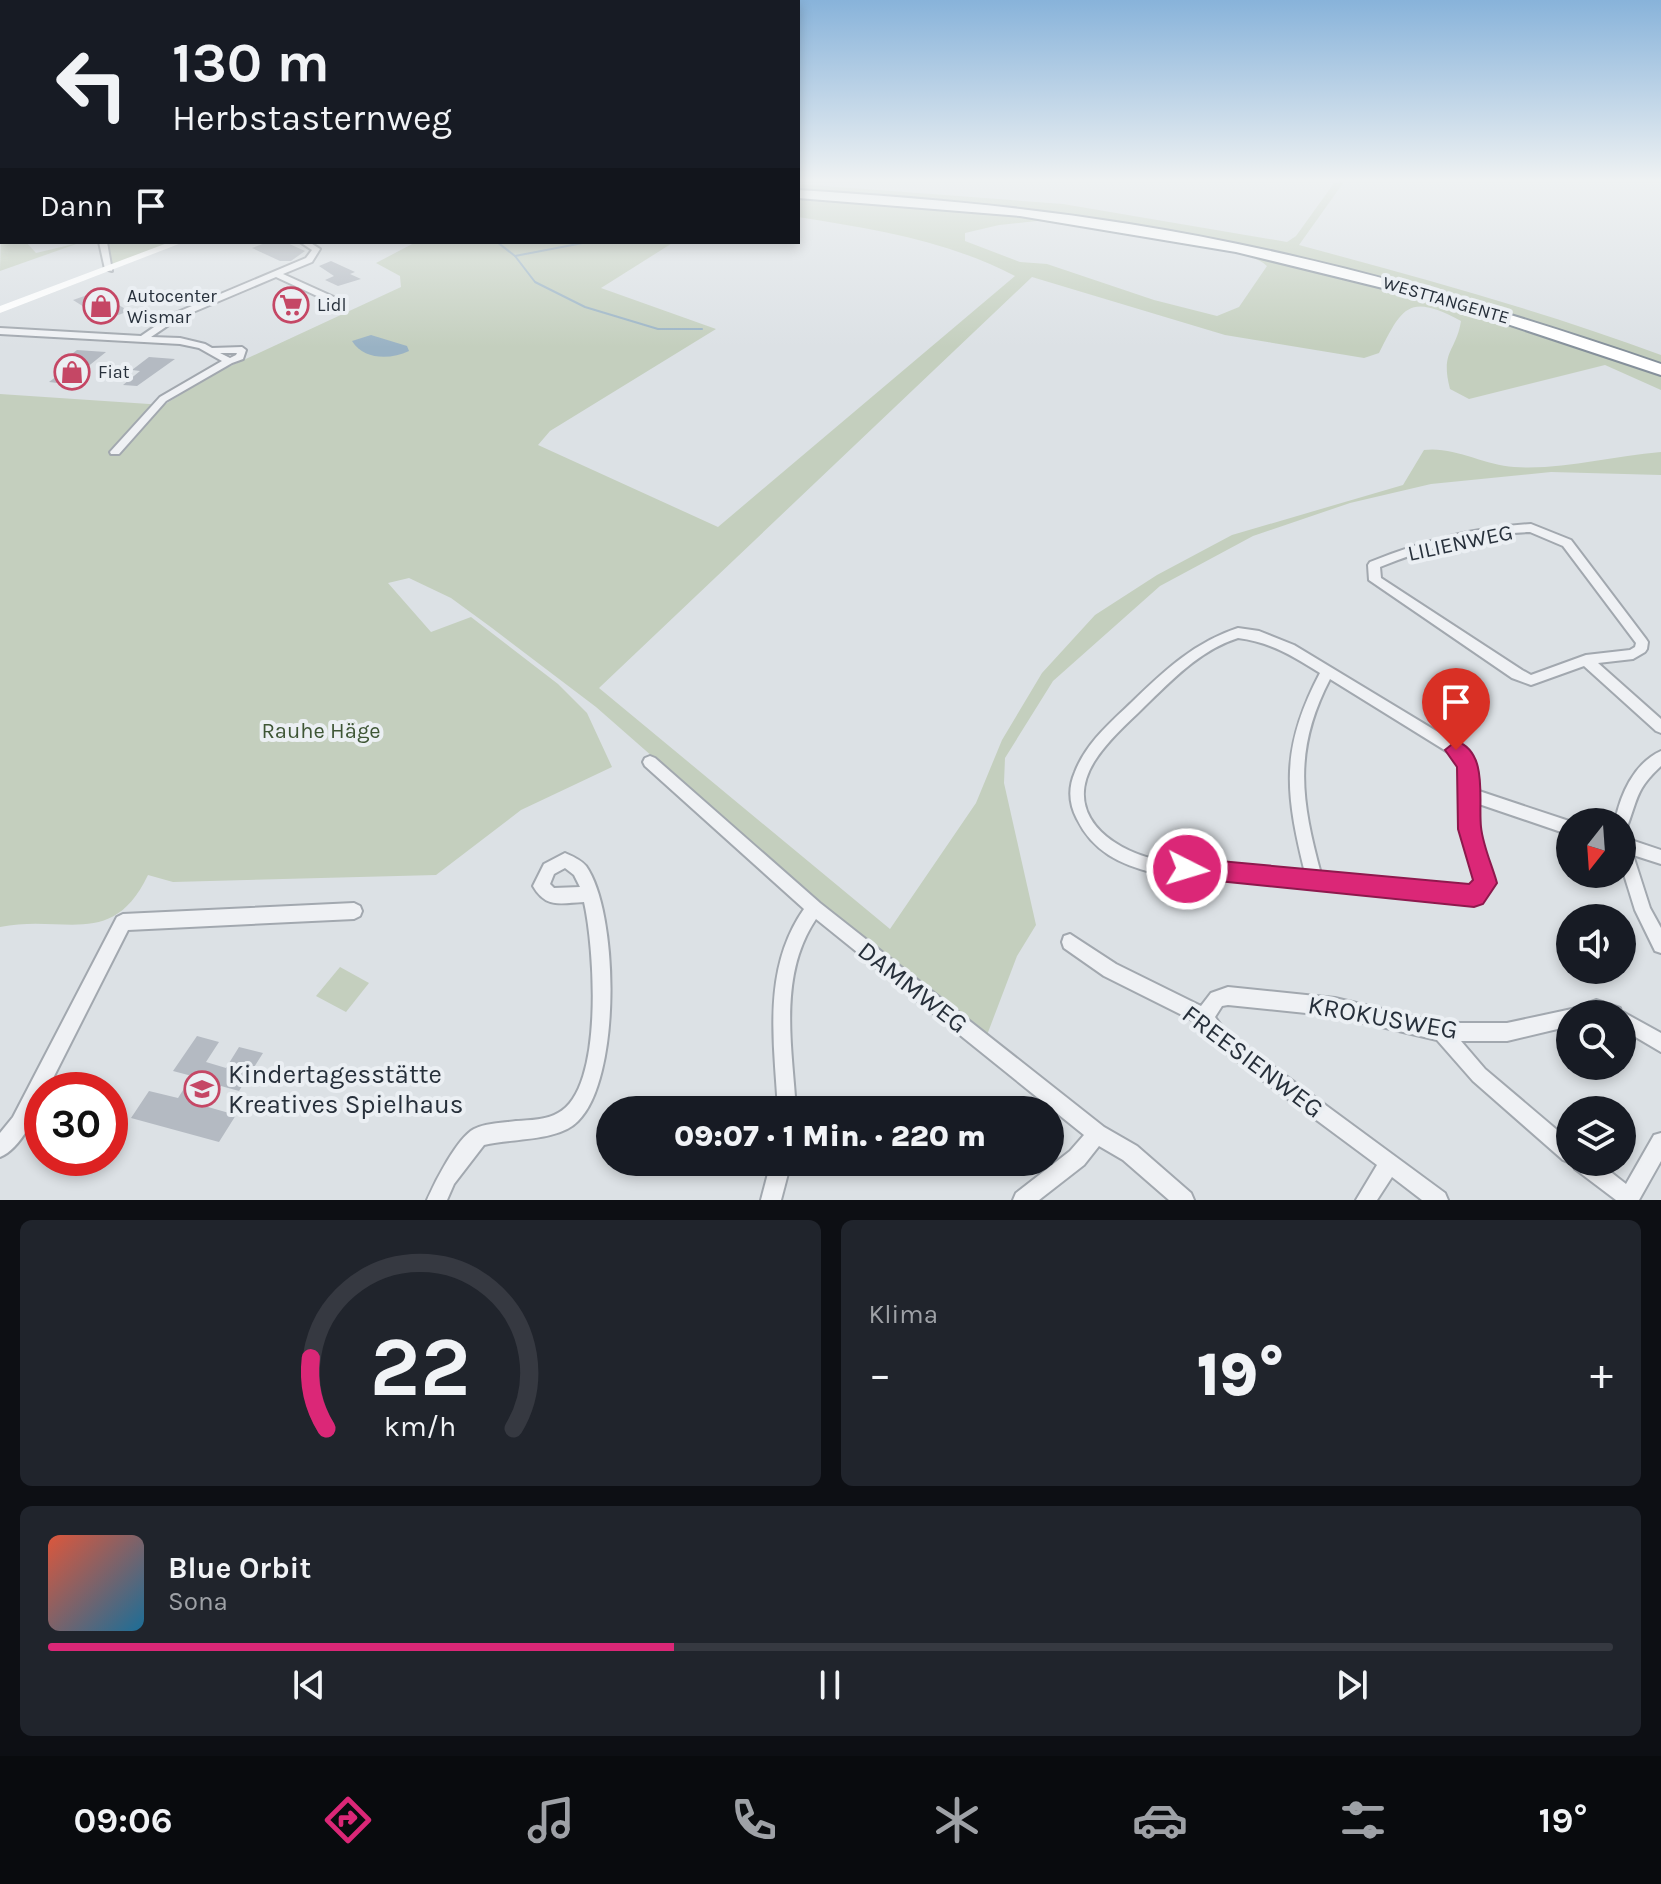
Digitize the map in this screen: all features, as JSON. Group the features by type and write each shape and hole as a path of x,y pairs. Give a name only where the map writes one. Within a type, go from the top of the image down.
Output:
{"highway":[{"name":"WESTTANGENTE","path":"1182,235 1429,294 1661,370"}],"main road":[{"path":"0,310 174,244"}],"street":[{"path":"103,244 109,269"},
{"path":"144,338 176,316 314,256 316,249 307,244"},
{"path":"277,274 333,300"},
{"path":"0,331 191,343 229,361"},
{"path":"115,452 163,399 240,357 242,350 211,350"},
{"name":"LILIENWEG","path":"1531,528 1557,536 1567,543 1642,642 1641,649 1633,654 1586,660 1540,679 1517,674 1375,580 1374,565 1414,548 1478,533 1531,528"},
{"path":"1238,633 1259,636 1290,648 1456,750 1468,765 1468,794 1470,829 1486,883 1474,896 1154,866 1120,858 1091,831 1077,811 1075,793 1078,777 1105,737 1168,676 1218,638 1238,633"},
{"path":"1586,660 1661,727"},
{"path":"1315,880 1300,827 1296,754 1307,707 1327,672"},
{"path":"1624,808 1639,776 1661,757"},
{"name":"DAMMWEG","path":"650,762 814,908 1097,1134 1130,1153 1184,1200"},
{"path":"1468,794 1556,823"},
{"path":"1636,849 1661,857"},
{"path":"1636,888 1661,945"},
{"path":"437,1200 447,1177 478,1137 565,1121 583,1102 595,1061 601,993 600,929 587,894"},
{"path":"787,1096 783,967 799,926 814,908"},
{"path":"0,1148 20,1124 123,922 354,911"},
{"name":"FREESIENWEG","path":"1070,942 1110,970 1204,1017 1219,1037 1438,1200"},
{"name":"KROKUSWEG","path":"1204,1017 1217,999 1248,998 1335,1007 1442,1032 1507,1032 1556,1020"},
{"path":"1636,1028 1661,1043"},
{"path":"1442,1032 1479,1075 1556,1141"},
{"path":"1023,1200 1077,1158 1097,1134"},
{"path":"1599,1176 1628,1199 1661,1142"},
{"path":"1366,1200 1390,1163"},
{"path":"771,1200 777,1176"}],"green space":[{"name":"Rauhe Häge","path":"897,235 965,235 965,241 1020,262 1047,264 1154,300 1217,316 1239,307 1267,266 1226,249 1151,235 1181,235 1238,246 1381,281 1591,346 1661,370 1661,390 1605,365 1469,399 1450,389 1447,376 1448,359 1461,321 1429,307 1409,309 1401,315 1379,353 1364,358 1225,335 1032,277 599,688 890,929 976,803 1002,740 1042,673 1095,615 1157,575 1232,535 1403,485 1424,450 1446,451 1514,467 1569,465 1661,452 1661,475 1551,472 1431,484 1350,503 1253,536 1160,586 1053,681 1005,758 1004,783 1036,925 1017,956 987,1035 824,907 596,707 451,598 409,578 388,583 431,632 471,617 558,684 587,713 612,767 521,810 436,875 173,882 148,875 134,898 119,913 102,921 0,927 0,394 164,405 209,376 401,287 400,276 376,263 412,244 671,244 601,288 716,329 550,431 538,445 718,527 1015,276 963,253"},
{"path":"1200,235 1246,235 1287,242 1296,236 1306,235 1299,245 1527,310 1661,355 1661,367 1367,276"},
{"path":"1,244 28,244 36,253 76,244 0,271"},
{"path":"103,244 175,244 109,268"},
{"path":"340,967 369,983 346,1012 316,996"}],"water":[{"path":"371,335 407,346 409,351 394,356 370,355 352,341"}],"building":[{"path":"263,244 289,244 305,251 291,261 280,261 252,248"},
{"path":"331,261 355,272 350,274 361,279 338,286 325,280 334,276 319,266"},
{"name":"Autocenter Wismar","path":"96,292 129,311 105,320 73,300"},
{"name":"Fiat","path":"77,350 106,352 66,384 49,382 77,361 64,360"},
{"path":"149,357 175,359 137,386 123,385 140,371 132,370"},
{"name":"Kindertagesstätte Kreatives Spielhaus","path":"197,1036 219,1042 206,1062 226,1068 239,1047 263,1053 239,1091 221,1086 208,1107 236,1115 219,1142 131,1118 149,1091 178,1098 192,1076 173,1071"}],"waterway":[{"path":"500,244 515,256"},
{"path":"515,256 578,244"},
{"path":"515,256 535,282 585,307 658,329 702,329"}],"place":[{"name":"Lidl","path":"291,305"},
{"name":"Autocenter Wismar","path":"101,306"},
{"name":"Fiat","path":"72,372"},
{"name":"Kindertagesstätte Kreatives Spielhaus","path":"202,1089"}],"route":[{"path":"1187,869 1474,896 1486,883 1470,829 1468,765 1456,750"}]}
